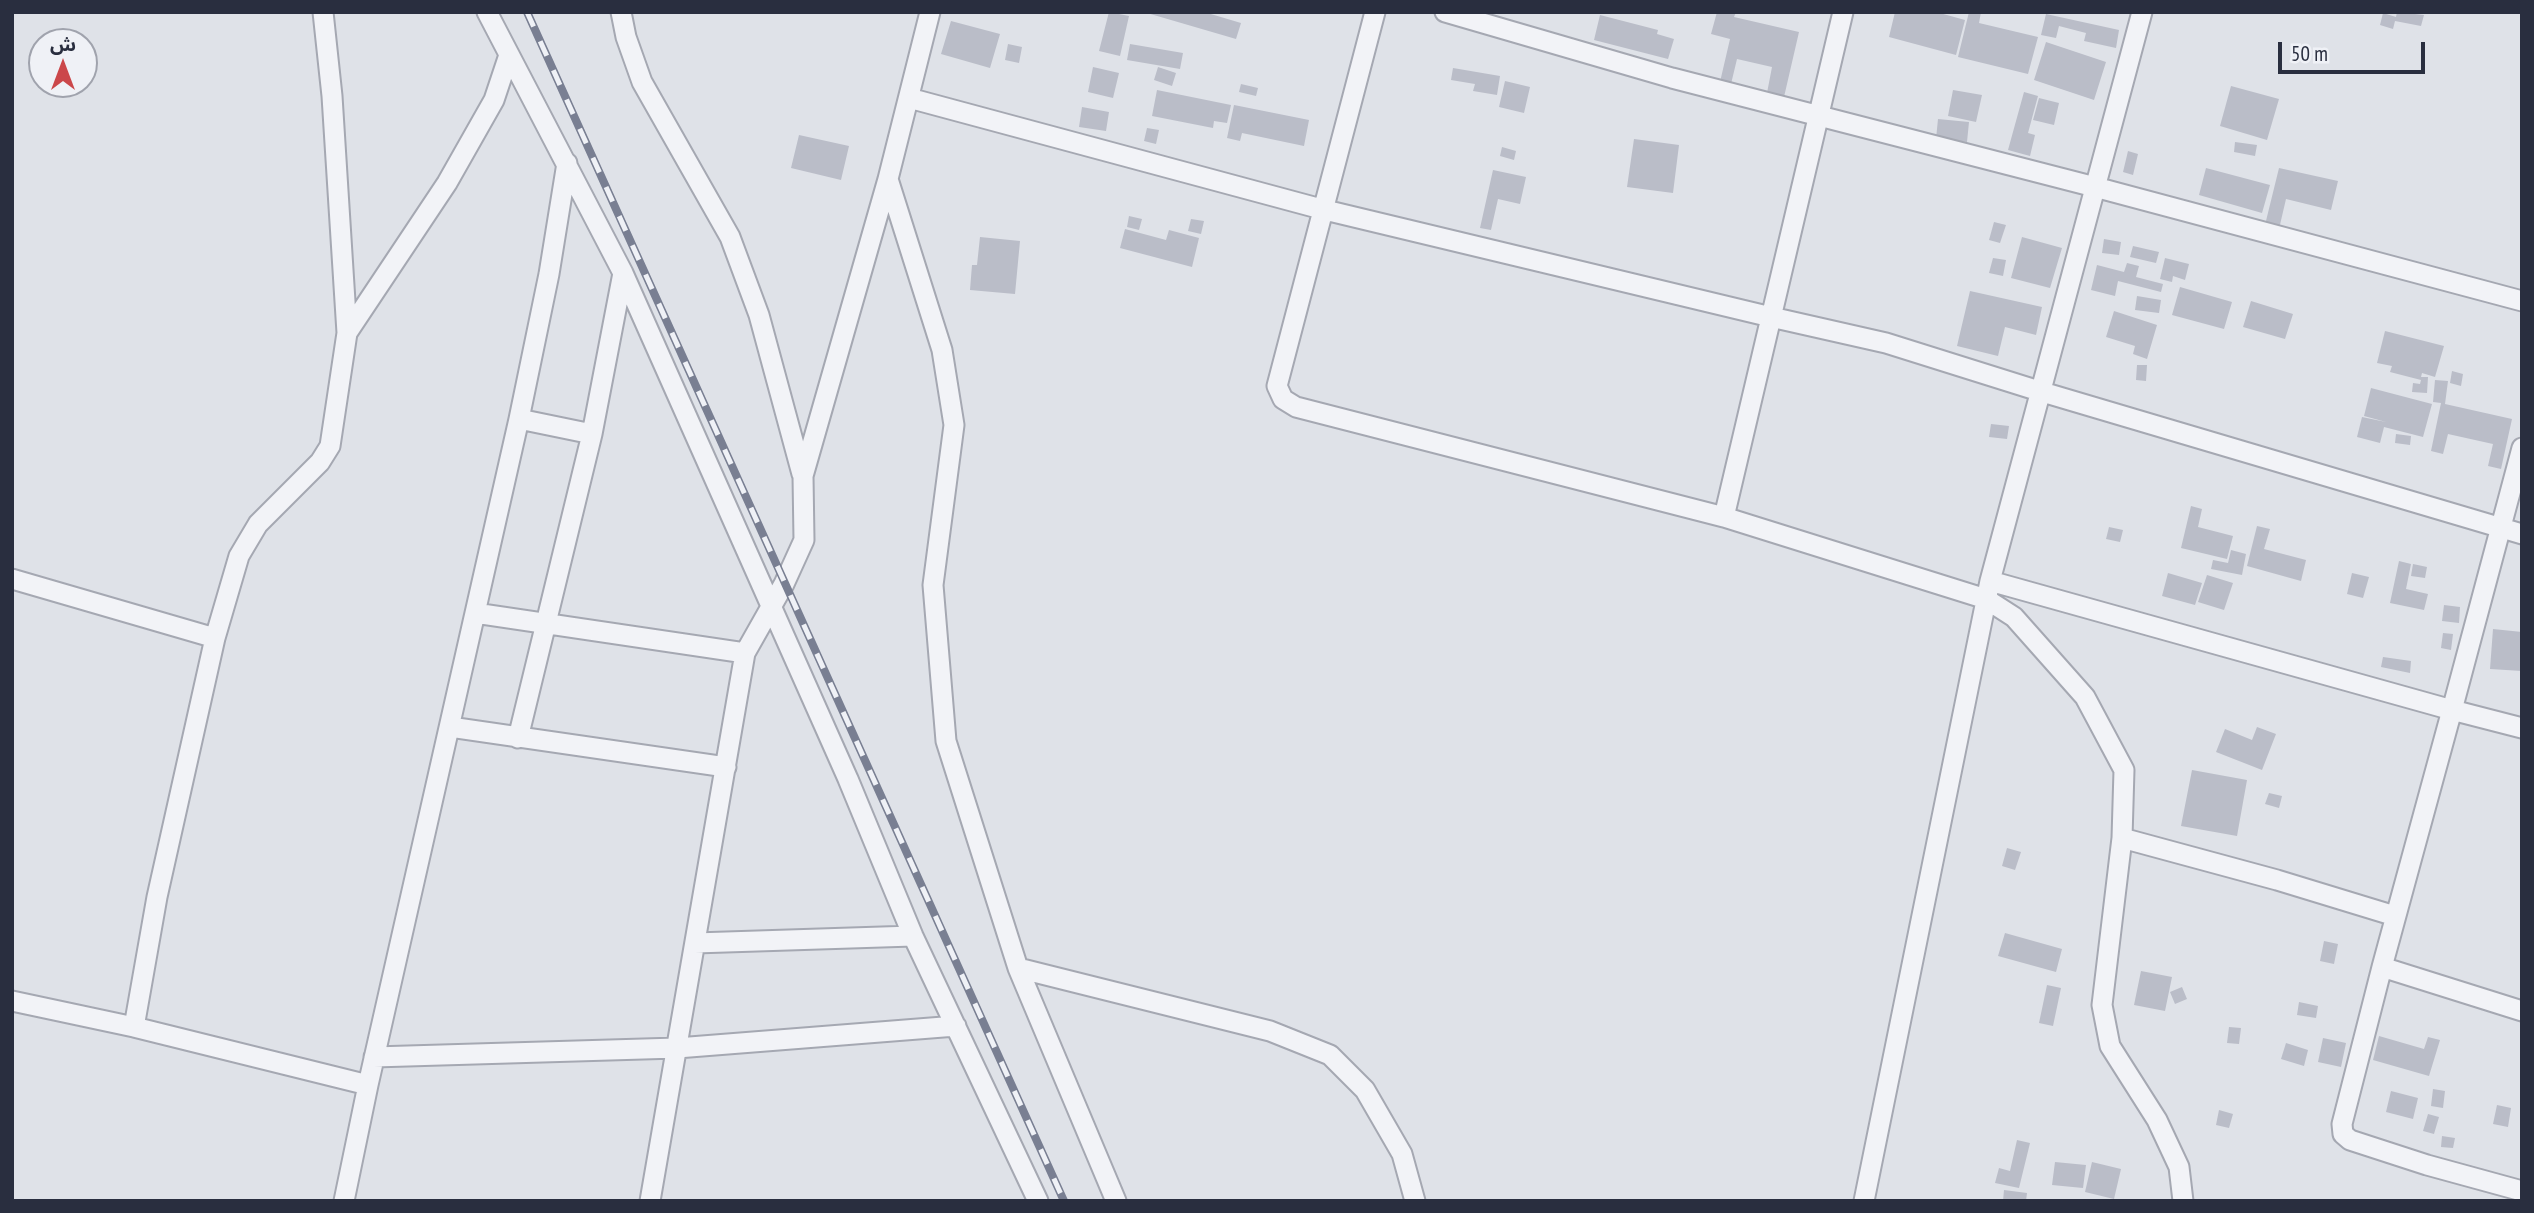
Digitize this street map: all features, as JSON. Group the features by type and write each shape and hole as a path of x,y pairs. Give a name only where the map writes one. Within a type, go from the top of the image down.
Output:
{"street":[{"path":"134,1027 157,897 215,638 239,556 258,524 320,462 330,446 347,333 332,96 323,12"},
{"path":"487,12 623,273 848,779 913,936 1038,1201"},
{"path":"621,12 626,37 642,82 730,237 759,315 803,476 804,540 771,609 745,653 650,1201"},
{"path":"803,476 888,179 930,12"},
{"path":"1375,12 1277,386 1283,399 1296,407 2522,728"},
{"path":"1445,12 1672,78 2095,187 2522,302"},
{"path":"1724,517 1843,12"},
{"path":"1864,1201 1988,590 2142,12"},
{"path":"347,333 447,183 494,100 509,55"},
{"path":"909,98 1325,210 1886,343 2522,534"},
{"path":"344,1201 374,1057 519,419 550,274 567,163"},
{"path":"888,179 942,350 954,425 933,585 946,741 1018,968 1116,1201"},
{"path":"519,738 592,434 623,273"},
{"path":"519,419 592,434"},
{"path":"2522,448 2395,916 2342,1124 2343,1134 2350,1140 2427,1166 2522,1191"},
{"path":"12,579 215,638"},
{"path":"1988,590 2085,697 2124,770 2122,838 2102,1005 2110,1046 2157,1120 2179,1167 2183,1201"},
{"path":"475,613 745,653"},
{"path":"450,727 726,767"},
{"path":"2122,838 2277,880 2395,916"},
{"path":"695,943 913,936"},
{"path":"2382,967 2522,1011"},
{"path":"1018,968 1270,1031 1330,1055 1365,1090 1402,1154 1415,1201"},
{"path":"12,1001 134,1027 368,1085"},
{"path":"374,1057 677,1048 956,1026"}],"building":[{"path":"1109,12 1129,16 1120,56 1099,51"},
{"path":"1204,12 1241,23 1236,39 1147,13"},
{"path":"1717,12 1736,12 1734,17 1799,32 1784,97 1767,93 1772,67 1737,59 1731,84 1720,82 1730,39 1711,34"},
{"path":"1895,12 1936,12 1965,20 1956,55 1889,37"},
{"path":"1969,12 1981,12 1979,23 2038,37 2028,74 1958,57"},
{"path":"2397,12 2424,15 2421,26 2395,21 2393,29 2380,25 2383,13 2396,17"},
{"path":"2046,14 2119,30 2116,48 2084,41 2086,33 2059,26 2056,38 2041,35"},
{"path":"1600,15 1658,30 1657,34 1674,39 1668,59 1594,40"},
{"path":"951,21 1000,34 990,68 941,54"},
{"path":"2046,42 2106,62 2094,100 2034,80"},
{"path":"1008,44 1022,47 1019,63 1005,60"},
{"path":"1130,44 1183,53 1180,69 1127,60"},
{"path":"1093,67 1119,73 1113,98 1088,92"},
{"path":"1158,67 1176,73 1172,86 1154,80"},
{"path":"1453,68 1500,76 1497,95 1473,91 1475,84 1451,80"},
{"path":"1505,81 1530,87 1524,113 1499,107"},
{"path":"1241,84 1258,88 1256,96 1239,92"},
{"path":"2231,86 2279,99 2267,140 2220,126"},
{"path":"1157,90 1231,105 1227,123 1214,121 1213,128 1152,116"},
{"path":"1953,90 1982,95 1976,122 1948,116"},
{"path":"2024,92 2038,96 2028,133 2035,135 2030,156 2008,150"},
{"path":"2039,98 2059,103 2054,125 2033,120"},
{"path":"1234,105 1309,120 1304,146 1242,133 1240,141 1227,138"},
{"path":"1082,107 1109,112 1106,131 1079,127"},
{"path":"1938,119 1969,122 1967,142 1936,139"},
{"path":"1147,128 1159,130 1156,144 1144,141"},
{"path":"799,135 849,146 841,180 791,168"},
{"path":"1634,139 1679,145 1673,193 1627,187"},
{"path":"2235,142 2257,145 2255,156 2234,152"},
{"path":"1502,147 1516,151 1514,160 1500,156"},
{"path":"2128,151 2138,154 2133,175 2123,172"},
{"path":"2206,168 2270,185 2262,213 2199,195"},
{"path":"2279,168 2338,181 2331,210 2286,199 2279,229 2265,225"},
{"path":"1493,170 1526,177 1520,204 1498,199 1491,230 1480,228"},
{"path":"1129,216 1142,219 1139,230 1127,227"},
{"path":"1191,219 1204,221 1201,234 1188,231"},
{"path":"1994,222 2006,225 2000,243 1989,240"},
{"path":"1125,229 1166,240 1169,230 1199,238 1192,267 1120,248"},
{"path":"980,237 1020,241 1015,294 970,290 972,265 977,265"},
{"path":"2022,237 2062,248 2050,288 2011,278"},
{"path":"2104,239 2121,242 2119,255 2102,253"},
{"path":"2133,246 2159,252 2156,263 2130,257"},
{"path":"1993,258 2006,260 2003,276 1989,273"},
{"path":"2165,258 2189,264 2185,280 2173,276 2172,282 2160,279"},
{"path":"2127,263 2139,266 2136,277 2163,284 2161,292 2118,281 2115,296 2091,290 2097,265 2124,272"},
{"path":"2180,287 2232,302 2224,329 2172,315"},
{"path":"1970,291 2042,307 2036,335 2005,327 1998,356 1957,346"},
{"path":"2137,296 2161,300 2159,313 2135,310"},
{"path":"2251,301 2293,314 2285,339 2243,327"},
{"path":"2114,311 2157,325 2147,359 2133,354 2135,346 2106,337"},
{"path":"2385,331 2444,346 2435,377 2422,373 2421,377 2428,377 2427,393 2412,392 2413,383 2420,384 2421,380 2390,372 2392,366 2377,363"},
{"path":"2137,365 2147,365 2146,381 2136,380"},
{"path":"2452,371 2463,374 2461,386 2450,383"},
{"path":"2435,380 2448,381 2445,404 2512,419 2501,469 2488,466 2493,444 2448,434 2443,454 2431,451 2441,403 2433,402"},
{"path":"2371,388 2432,404 2423,437 2384,427 2380,443 2357,437 2362,417 2386,422 2364,416"},
{"path":"1991,424 2009,426 2007,439 1989,437"},
{"path":"2396,434 2411,436 2410,445 2395,443"},
{"path":"2191,506 2202,509 2198,527 2233,536 2227,559 2181,548"},
{"path":"2257,526 2270,529 2264,549 2306,560 2301,581 2247,566"},
{"path":"2109,527 2123,530 2120,542 2106,539"},
{"path":"2231,550 2246,554 2242,575 2211,569 2213,560 2228,563"},
{"path":"2399,561 2411,564 2406,589 2428,594 2424,610 2390,603"},
{"path":"2413,564 2427,567 2425,578 2411,576"},
{"path":"2168,573 2202,583 2195,605 2162,596"},
{"path":"2352,573 2369,577 2363,598 2347,594"},
{"path":"2207,575 2233,583 2224,610 2198,602"},
{"path":"2444,605 2460,607 2459,623 2442,621"},
{"path":"2493,629 2522,632 2522,671 2490,669"},
{"path":"2443,633 2453,634 2451,650 2441,648"},
{"path":"2383,657 2411,661 2410,673 2381,667"},
{"path":"2257,727 2276,734 2262,770 2216,752 2225,729 2252,740"},
{"path":"2192,770 2247,780 2237,836 2181,826"},
{"path":"2269,793 2282,796 2279,808 2265,804"},
{"path":"2007,848 2021,852 2015,870 2002,866"},
{"path":"2005,933 2062,949 2056,972 1998,956"},
{"path":"2324,941 2338,944 2334,964 2320,961"},
{"path":"2141,971 2172,977 2165,1011 2134,1005"},
{"path":"2047,985 2061,988 2053,1026 2039,1023"},
{"path":"2182,987 2187,999 2175,1004 2170,992"},
{"path":"2299,1002 2318,1006 2316,1018 2297,1015"},
{"path":"2229,1027 2241,1028 2239,1044 2227,1043"},
{"path":"2379,1036 2424,1049 2428,1037 2440,1040 2429,1076 2373,1060"},
{"path":"2323,1038 2346,1043 2341,1067 2318,1062"},
{"path":"2286,1043 2308,1050 2304,1066 2281,1059"},
{"path":"2433,1089 2445,1091 2443,1108 2431,1106"},
{"path":"2391,1091 2418,1098 2413,1119 2386,1112"},
{"path":"2497,1105 2511,1108 2508,1127 2493,1124"},
{"path":"2219,1110 2233,1114 2229,1128 2216,1125"},
{"path":"2428,1114 2439,1117 2434,1134 2423,1131"},
{"path":"2442,1136 2455,1138 2453,1148 2441,1147"},
{"path":"2017,1140 2030,1143 2019,1188 1995,1183 1999,1168 2010,1171"},
{"path":"2055,1162 2086,1165 2083,1188 2052,1185"},
{"path":"2092,1162 2121,1169 2114,1199 2085,1192"},
{"path":"2004,1190 2027,1193 2026,1201 2003,1201"}],"railway":[{"path":"527,12 1064,1201"}]}
